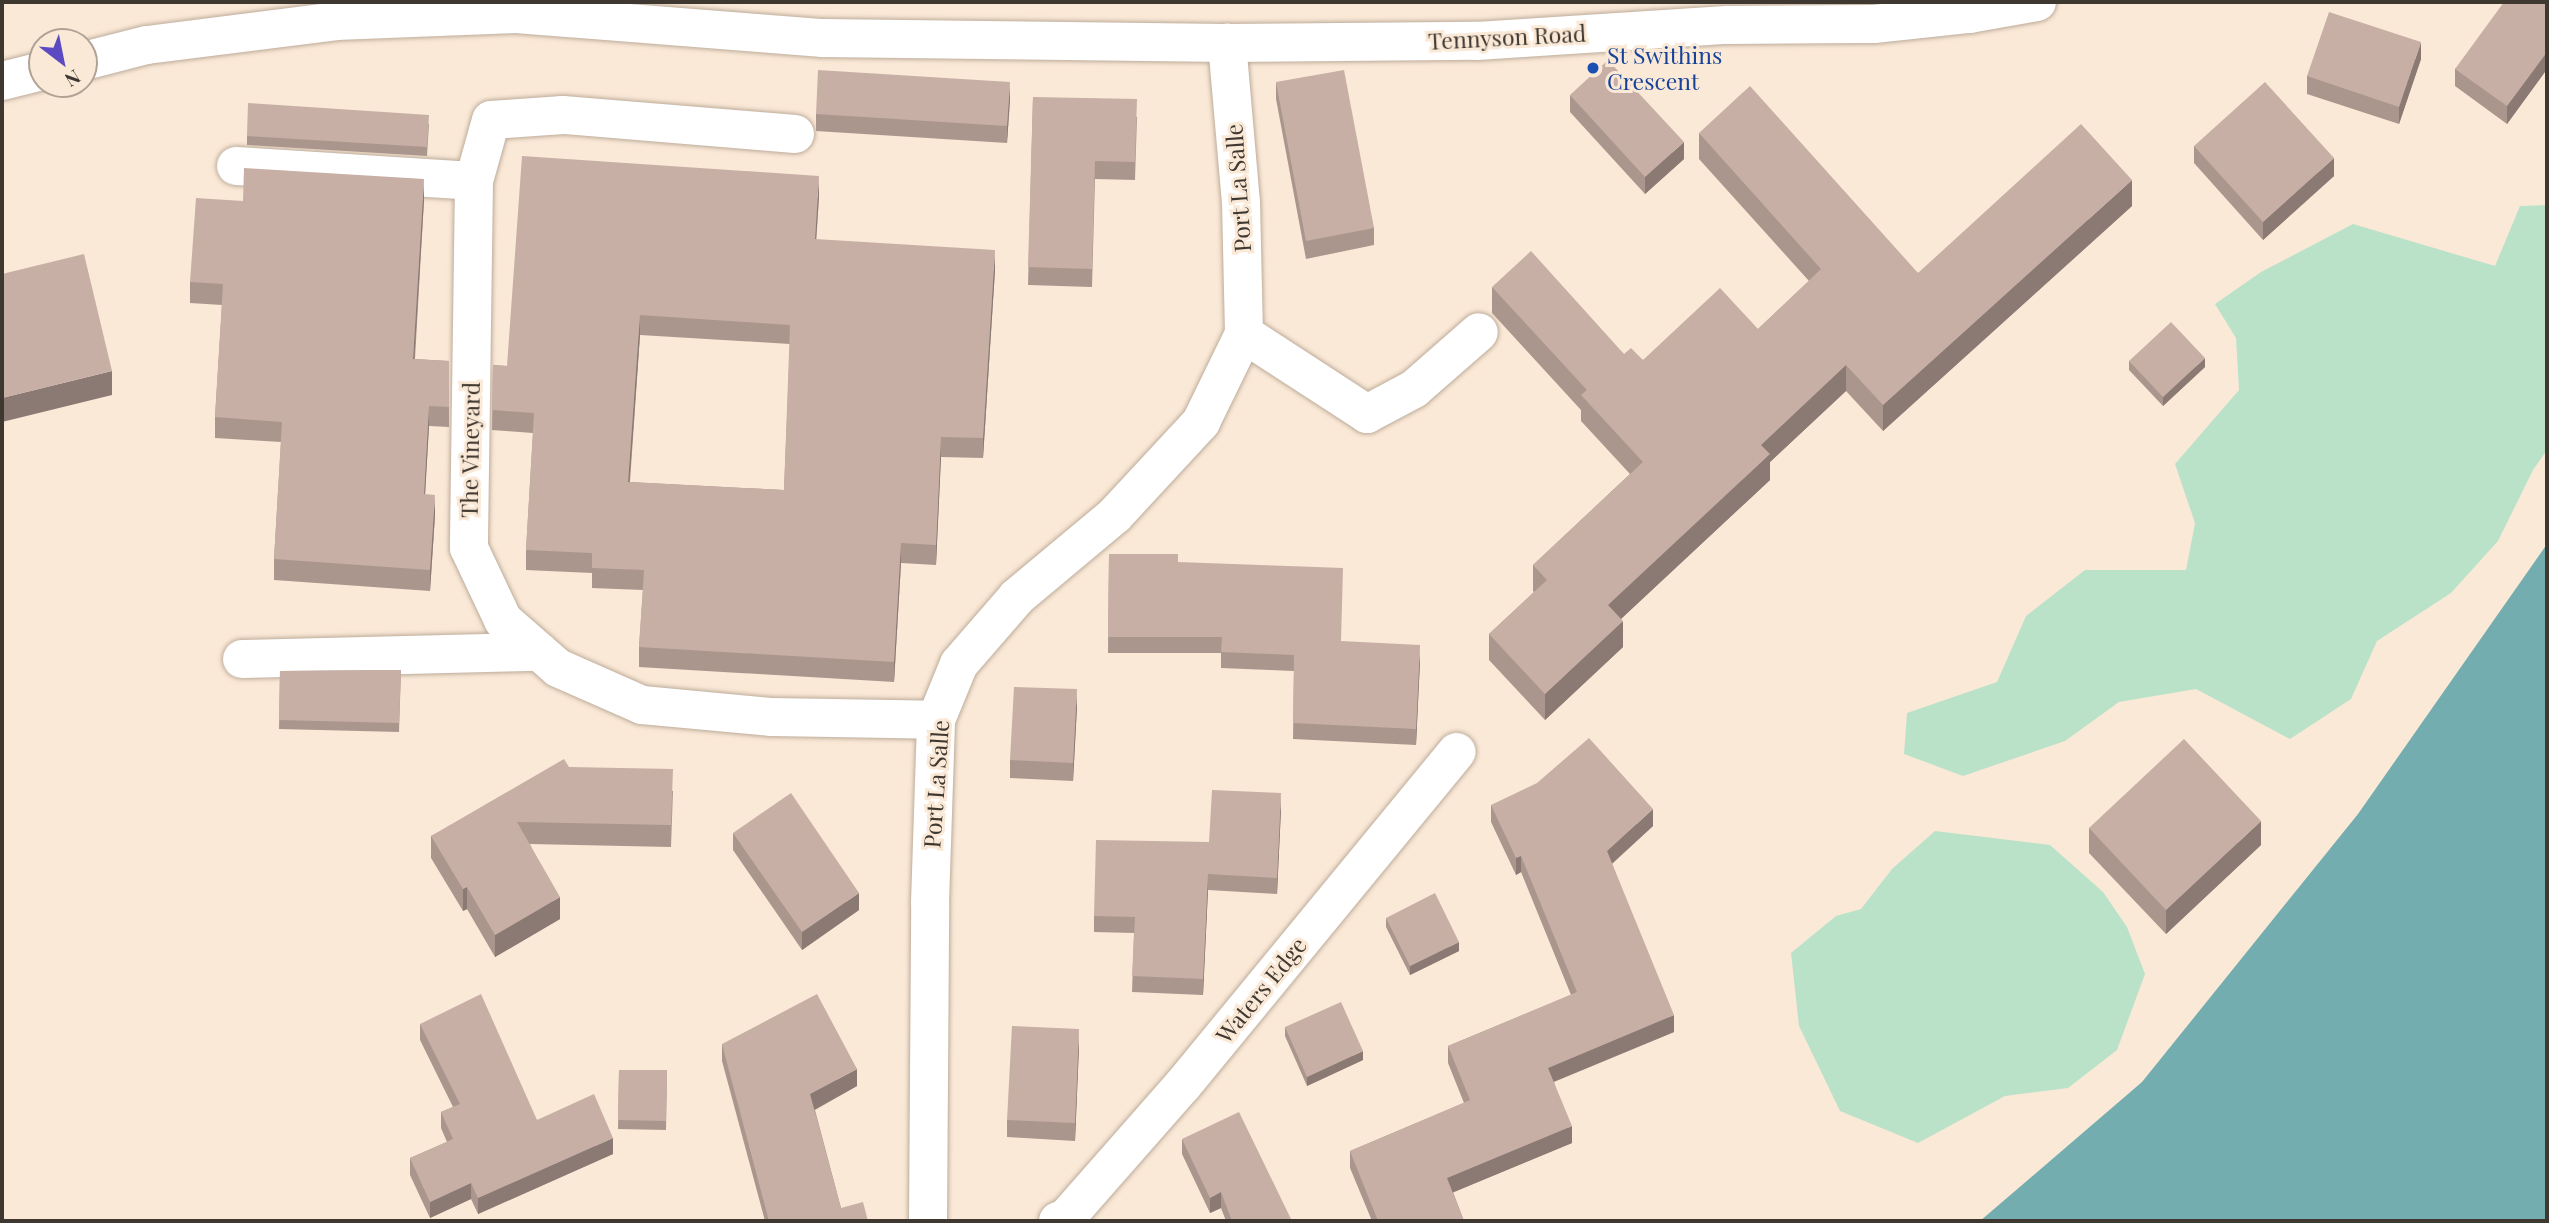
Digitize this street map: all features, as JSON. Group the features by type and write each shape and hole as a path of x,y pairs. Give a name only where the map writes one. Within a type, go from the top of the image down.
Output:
{"street":[{"name":"Tennyson Road","path":"98,58 147,46 336,21 516,14 822,38 1227,43 1477,41 1724,13 1874,24 1969,14 2037,2"},
{"name":"Port La Salle","path":"928,1221 930,903 936,720 959,664 1017,597 1115,515 1201,422 1244,334 1241,202 1227,43"},
{"path":"2,81 28,74"},
{"name":"The Vineyard","path":"795,134 563,115 491,120 474,181 469,548 503,620 558,668 642,705 772,717 936,720"},
{"path":"236,166 474,181"},
{"path":"1244,334 1367,414 1414,389 1479,332"},
{"path":"242,659 539,652"},
{"name":"Waters Edge","path":"1058,1221 1066,1218 1183,1085 1457,752"}],"green space":[{"path":"2547,205 2547,450 2533,470 2498,541 2451,593 2377,641 2351,699 2290,739 2196,689 2119,702 2065,741 1963,776 1904,754 1907,713 1997,682 2026,616 2085,570 2186,570 2195,523 2175,464 2239,390 2236,338 2215,304 2261,272 2353,224 2495,266 2520,206"},
{"path":"1935,831 2050,845 2103,892 2127,927 2145,974 2117,1050 2068,1088 2005,1096 1918,1143 1840,1111 1799,1026 1791,953 1836,916 1861,909 1892,869"}],"water":[{"path":"2547,544 2547,1221 1980,1221 2142,1082 2358,814"}],"building":[{"path":"2504,2 2547,2 2547,52 2507,106 2455,69"},
{"path":"2329,12 2421,42 2399,107 2307,76"},
{"path":"1608,60 1684,142 1645,177 1570,95"},
{"path":"818,70 1010,82 1007,126 816,114"},
{"path":"1344,70 1374,228 1306,241 1276,82"},
{"path":"2265,82 2334,158 2263,222 2194,146"},
{"path":"1750,86 1918,273 2081,124 2132,180 1883,405 1846,365 1761,445 1770,454 1608,605 1623,621 1545,694 1489,634 1547,580 1533,565 1643,462 1581,395 1587,390 1492,287 1531,251 1624,354 1631,348 1643,360 1720,288 1758,329 1821,269 1699,133"},
{"path":"1033,97 1137,99 1135,162 1095,161 1092,269 1028,267"},
{"path":"248,103 429,115 427,147 247,136"},
{"path":"522,156 819,176 815,239 995,250 983,438 941,437 936,545 901,543 894,662 639,647 644,570 592,568 592,553 526,550 534,413 492,410 493,365 507,366","holes":["640,315 790,325 784,490 628,482"]},
{"path":"244,168 424,179 413,359 449,361 449,407 429,406 424,494 435,495 430,570 274,559 282,422 215,417 223,284 190,282 196,198 243,201"},
{"path":"84,254 112,371 2,398 2,274"},
{"path":"2171,322 2205,358 2163,397 2129,361"},
{"path":"1109,554 1178,554 1178,562 1343,568 1341,641 1420,645 1416,729 1293,723 1294,655 1221,652 1222,637 1108,637"},
{"path":"401,670 399,723 279,720 280,671"},
{"path":"1014,687 1077,689 1073,763 1010,760"},
{"path":"1589,738 1653,809 1607,851 1674,1015 1548,1068 1572,1126 1447,1178 1464,1221 1378,1221 1350,1151 1470,1100 1448,1046 1577,992 1521,856 1516,858 1491,805 1537,783"},
{"path":"2184,739 2261,821 2166,910 2089,828"},
{"path":"564,759 569,767 673,769 671,825 517,822 560,897 495,935 467,887 463,889 431,836"},
{"path":"1212,790 1281,793 1277,878 1208,874 1203,979 1132,976 1135,917 1094,916 1096,840 1209,842"},
{"path":"791,793 859,893 802,932 733,833"},
{"path":"1435,893 1459,942 1410,966 1386,918"},
{"path":"481,994 537,1120 594,1094 613,1138 478,1198 471,1183 430,1202 410,1158 453,1139 441,1112 460,1104 420,1024"},
{"path":"817,994 857,1069 810,1094 841,1208 863,1202 868,1221 769,1221 722,1044"},
{"path":"1341,1002 1363,1051 1307,1077 1285,1027"},
{"path":"1012,1026 1079,1029 1075,1123 1007,1120"},
{"path":"619,1070 667,1070 666,1121 618,1120"},
{"path":"1239,1112 1292,1221 1232,1221 1221,1192 1210,1198 1182,1139"}],"place":[{"name":"St Swithins Crescent","path":"1593,68"}]}
